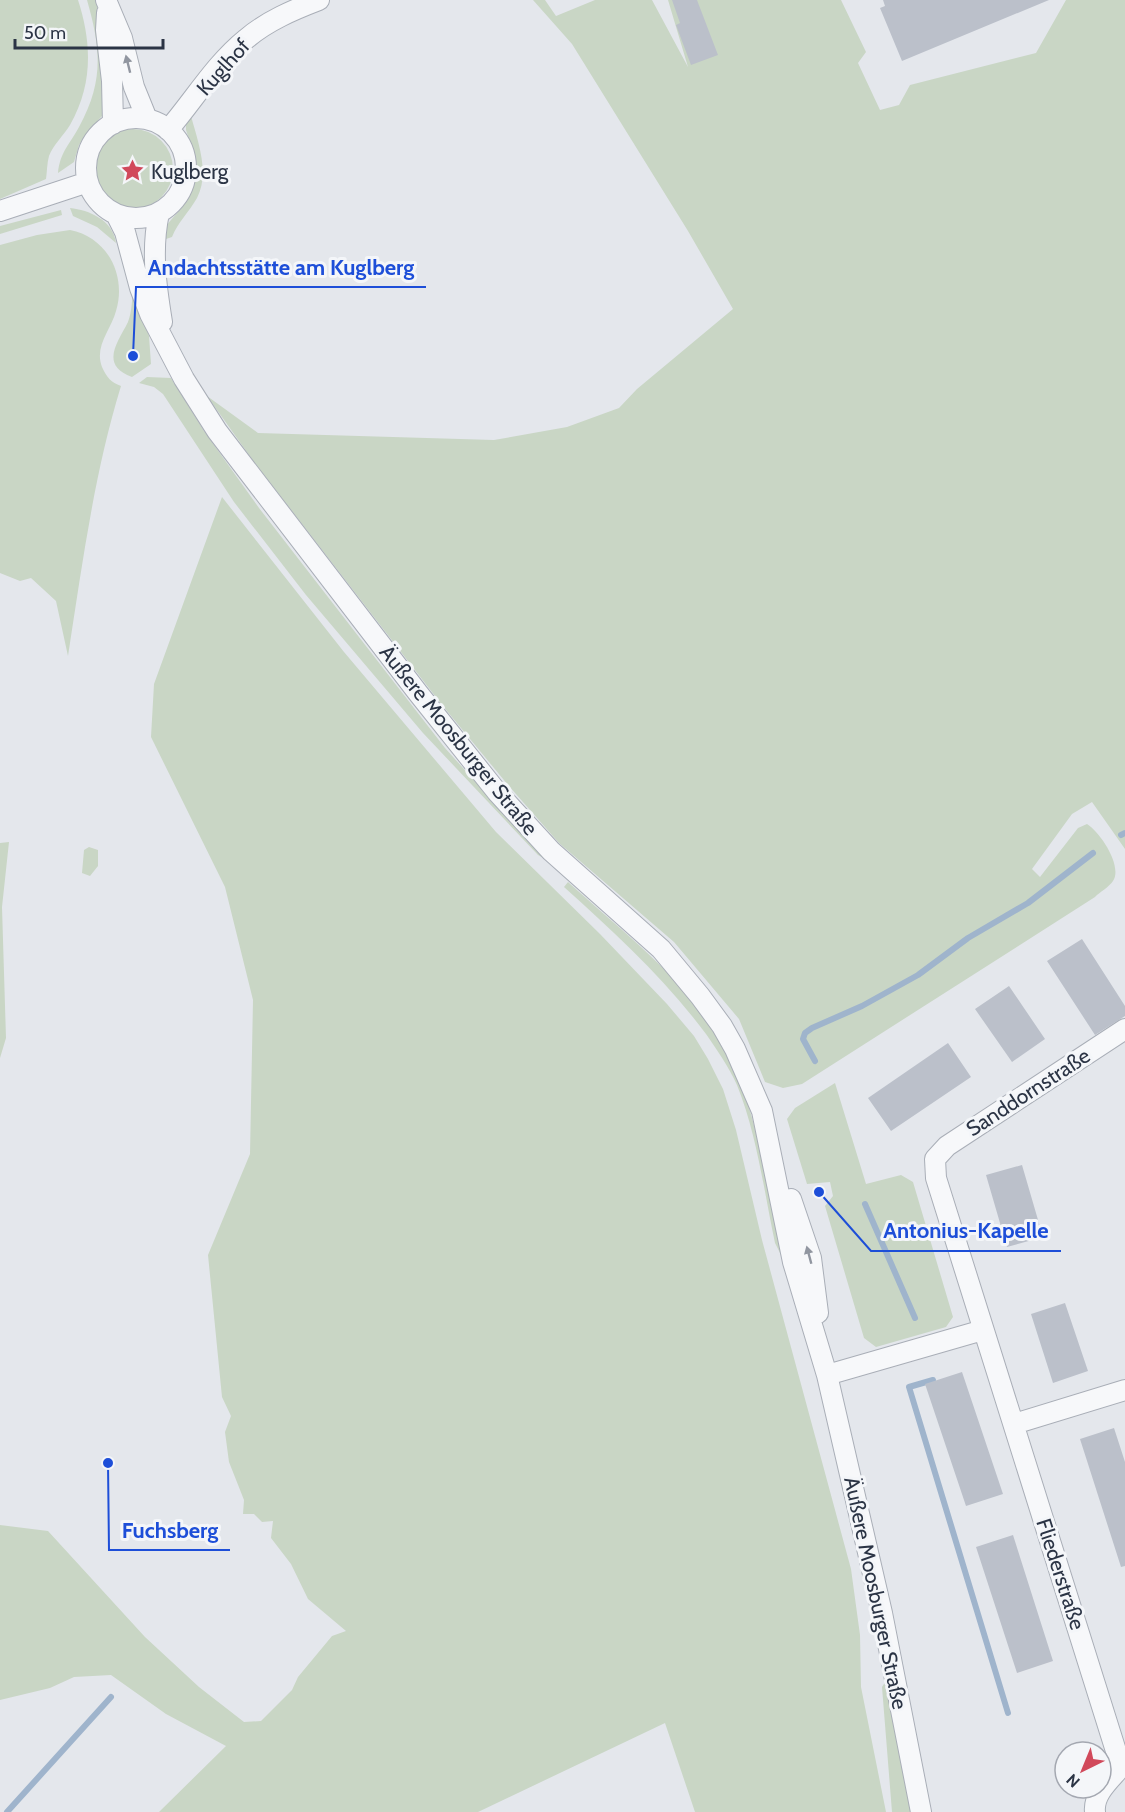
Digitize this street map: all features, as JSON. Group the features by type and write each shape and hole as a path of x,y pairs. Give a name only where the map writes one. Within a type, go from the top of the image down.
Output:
{"street":[{"name":"Kuglhof","path":"168,130 246,39 273,20 319,0"},
{"path":"107,4 122,38 134,87 147,119"},
{"path":"107,4 106,30 112,81 113,124"},
{"path":"0,211 88,182 86,165 90,148 99,134 113,124 129,119 147,119 168,130 181,147 186,167 184,181 179,194 159,213 138,218 116,214"},
{"name":"Äußere Moosburger Straße","path":"88,182 100,203 116,214 125,232 147,305 184,379 217,431 417,693 497,792 551,851 661,949 700,996 735,1049 762,1110 793,1262 827,1375 882,1613 921,1812"},
{"name":"Äußere Moosburger Straße","path":"159,213 154,246 156,286 165,343"},
{"name":"Sanddornstraße","path":"935,1159 947,1146 1125,1029"},
{"name":"Fliederstraße","path":"935,1159 936,1178 1123,1767 1097,1797 1095,1812"},
{"path":"827,1375 983,1330"},
{"path":"1014,1424 1125,1390"}],"green space":[{"path":"0,0 78,0 86,32 88,64 78,110 49,156 46,179 0,199"},
{"path":"87,0 96,0 105,45 109,108 79,145 74,162 58,173 63,154 87,110 96,80 97,50"},
{"path":"533,0 545,0 556,16 595,0 652,0 688,67 668,0 841,0 866,52 858,63 880,110 899,105 910,85 1036,53 1066,0 1125,0 1125,849 1092,802 1072,814 1032,869 1040,877 1078,828 1087,824 1098,834 1113,858 1115,875 1109,885 1095,897 802,1084 783,1088 765,1082 739,1019 674,942 559,843 508,785 442,705 254,462 207,396 258,433 494,440 567,427 619,408 637,389 733,309 688,231 572,44"},
{"path":"191,116 202,157 201,188 172,237 160,241 165,228 188,200 195,181 195,162 186,130 186,124"},
{"path":"133,129 148,132 161,141 170,154 173,169 170,184 161,197 148,206 133,209 118,206 105,197 96,184 93,169 96,154 105,141 118,132"},
{"path":"70,208 85,211 105,222 114,235 116,243 97,227 73,216"},
{"path":"61,210 62,215 0,234 0,226"},
{"path":"70,230 83,234 104,249 116,271 119,297 114,318 104,338 100,359 108,377 121,386 96,486 68,656 56,601 31,578 20,581 0,573 0,245 37,235"},
{"path":"133,289 149,336 151,364 132,377 116,366 114,353 128,322"},
{"path":"147,377 171,378 204,431 259,508 445,748 545,859 538,855 423,733 306,595 234,502 163,394 154,387 139,383"},
{"path":"222,497 344,652 496,832 600,934 667,1004 694,1036 708,1059 723,1089 736,1130 762,1240 851,1569 860,1635 861,1687 886,1812 695,1812 665,1723 478,1812 159,1812 226,1746 166,1714 111,1675 74,1677 50,1688 0,1700 0,1525 48,1531 145,1637 199,1687 244,1722 261,1721 292,1690 298,1677 332,1636 346,1631 308,1599 291,1564 271,1538 273,1521 262,1522 254,1514 243,1514 244,1500 229,1462 225,1432 231,1416 222,1397 208,1255 250,1154 253,1000 225,887 151,737 154,684"},
{"path":"9,842 2,907 6,1038 0,1058 0,843"},
{"path":"89,847 98,850 98,866 90,876 82,873 84,850"},
{"path":"568,882 662,967 704,1014 721,1040 735,1068 751,1115 783,1259 775,1243 750,1123 737,1085 723,1059 674,994 621,939 564,887"},
{"path":"835,1083 866,1184 901,1175 913,1182 953,1317 946,1327 876,1347 864,1338 825,1206 833,1196 830,1182 807,1184 787,1119 795,1108"},
{"path":"891,1673 913,1812 892,1812 882,1687"}],"building":[{"path":"672,0 697,0 718,55 691,65 676,25 680,23"},
{"path":"883,0 1049,0 902,61 880,8 885,6"},
{"path":"1082,939 1125,1006 1125,1016 1095,1035 1047,961"},
{"path":"1009,986 1045,1039 1012,1062 975,1009"},
{"path":"948,1043 971,1077 891,1131 868,1098"},
{"path":"1022,1165 1043,1237 1007,1247 986,1175"},
{"path":"1065,1303 1088,1371 1053,1383 1031,1314"},
{"path":"962,1372 1003,1494 966,1506 925,1384"},
{"path":"1114,1428 1125,1462 1125,1566 1121,1567 1080,1439"},
{"path":"1013,1535 1053,1661 1017,1673 976,1547"}],"waterway":[{"path":"1121,835 1125,833"},
{"path":"815,1061 803,1039 805,1033 862,1006 918,975 968,938 1028,903 1093,853"},
{"path":"865,1204 915,1318"},
{"path":"933,1380 909,1387 1008,1713"},
{"path":"7,1812 111,1697"}],"place":[{"name":"Kuglberg","path":"133,171"},
{"name":"Andachtsstätte am Kuglberg","path":"133,356"},
{"name":"Antonius-Kapelle","path":"819,1192"},
{"name":"Fuchsberg","path":"108,1463"}]}
